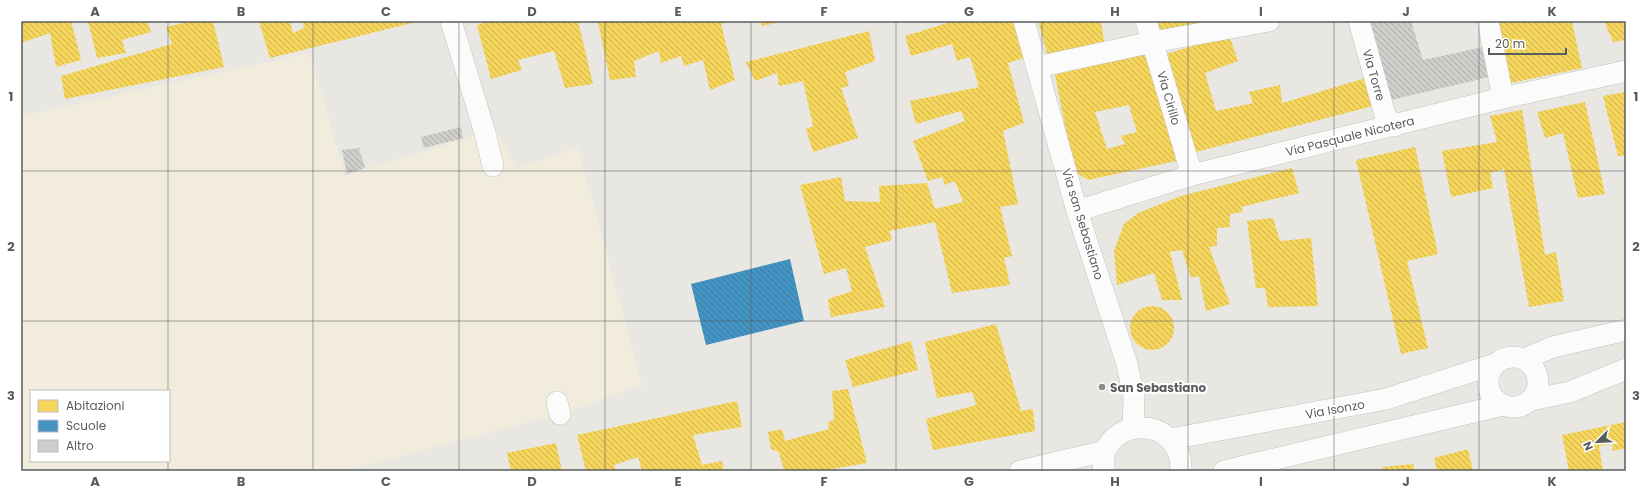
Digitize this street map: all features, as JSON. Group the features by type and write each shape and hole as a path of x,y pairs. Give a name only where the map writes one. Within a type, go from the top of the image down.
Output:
{"street":[{"path":"451,21 485,133 493,166"},
{"name":"Via san Sebastiano","path":"1024,21 1077,211 1127,364 1134,397 1133,428"},
{"name":"Via Cirillo","path":"1146,21 1192,175"},
{"path":"1037,67 1153,42 1269,21"},
{"name":"Via Torre","path":"1359,21 1385,115 1394,126"},
{"path":"1488,21 1503,98"},
{"name":"Via Pasquale Nicotera","path":"1077,211 1192,175 1503,98 1626,71"},
{"path":"1524,359 1553,347 1626,330"},
{"path":"1503,405 1492,395 1489,389 1489,375 1495,364 1507,357 1514,356 1524,359 1534,367 1539,383 1537,391 1531,400"},
{"name":"Via Isonzo","path":"1171,439 1386,399 1495,364"},
{"path":"1224,471 1503,405 1511,407 1519,406 1531,400 1570,392 1626,369"},
{"path":"1020,471 1105,461 1112,441 1122,432 1133,428 1147,427 1160,431 1171,439 1178,450 1181,462 1180,471"}],"shaded area":[{"path":"310,53 345,176 496,129 516,169 578,147 642,385 560,414 344,471 21,471 21,116"}],"building: Abitazioni":[{"path":"21,21 71,21 81,60 56,67 50,33 21,43"},
{"path":"88,21 147,21 151,32 122,40 126,53 97,58"},
{"path":"192,21 213,21 224,67 65,99 61,76 172,44 166,27"},
{"path":"259,21 290,21 293,33 304,28 302,21 416,22 270,58"},
{"path":"489,21 578,21 593,84 565,88 554,51 518,60 522,70 491,79 477,25"},
{"path":"732,21 721,24 735,80 710,90 703,60 684,66 681,56 661,63 659,51 634,61 636,77 610,80 598,22"},
{"path":"761,21 780,21 780,22 762,26"},
{"path":"954,21 1016,21 1027,57 1008,63 1024,123 1003,131 1018,204 1000,207 1012,256 1004,258 1010,285 952,293 935,222 889,231 892,240 865,247 885,307 831,317 828,299 852,291 846,268 824,274 800,185 841,177 845,201 880,202 879,186 927,183 935,209 963,202 955,181 945,185 942,177 928,181 913,141 965,121 961,111 916,124 910,101 979,87 970,57 957,61 952,44 911,56 905,36"},
{"path":"1038,21 1101,21 1105,48 1049,60"},
{"path":"1152,21 1246,21 1156,33"},
{"path":"1494,21 1575,21 1572,22 1582,68 1511,83"},
{"path":"1604,21 1626,21 1626,40 1613,42"},
{"path":"869,31 875,61 845,72 849,86 841,88 858,138 813,152 806,129 813,126 803,81 779,86 777,73 755,81 746,62"},
{"path":"1229,35 1238,61 1205,73 1216,111 1253,103 1249,92 1280,85 1282,103 1366,78 1373,106 1192,153 1163,55"},
{"path":"1150,48 1181,160 1088,180 1074,171 1055,75","holes":["1129,105 1137,132 1121,136 1125,144 1107,149 1095,112"]},
{"path":"1626,92 1626,156 1618,156 1603,96"},
{"path":"1585,102 1605,194 1578,198 1563,133 1545,138 1537,112"},
{"path":"1522,110 1545,255 1556,252 1564,301 1529,307 1504,169 1490,173 1493,188 1451,197 1442,151 1497,142 1490,116"},
{"path":"1415,147 1438,254 1407,261 1428,348 1401,354 1356,160"},
{"path":"1292,168 1299,193 1241,207 1243,212 1230,214 1230,227 1217,228 1217,246 1209,247 1230,304 1206,311 1199,276 1191,278 1182,250 1170,252 1182,300 1162,300 1154,273 1117,285 1114,251 1124,224 1138,213 1181,196"},
{"path":"1273,218 1280,241 1311,238 1318,306 1268,307 1265,288 1256,288 1247,221"},
{"path":"1152,306 1164,310 1170,316 1174,328 1170,340 1164,346 1152,350 1140,346 1134,340 1130,328 1134,316 1140,310"},
{"path":"996,324 1021,411 1033,409 1035,431 933,450 926,419 976,405 972,392 937,398 925,342"},
{"path":"911,341 918,370 853,387 845,360"},
{"path":"848,389 867,463 821,471 784,471 779,452 771,449 768,432 782,429 785,441 829,429 828,422 834,420 832,391"},
{"path":"737,401 742,427 693,435 702,465 722,461 724,471 642,471 638,457 614,465 616,471 586,471 577,435"},
{"path":"1626,422 1626,448 1613,451 1612,444 1599,446 1603,471 1569,471 1562,435"},
{"path":"556,443 562,471 511,471 507,453"},
{"path":"1468,449 1473,471 1437,471 1434,458"},
{"path":"1413,464 1415,471 1383,471 1382,467"}],"building: Scuole":[{"path":"790,259 804,321 706,345 691,284"}],"building: Altro":[{"path":"1365,21 1411,21 1423,60 1483,47 1489,77 1391,100"},
{"path":"461,127 463,138 424,148 421,137"},
{"path":"359,148 365,168 347,174 342,150"}],"place":[{"name":"San Sebastiano","path":"1102,387"}]}
